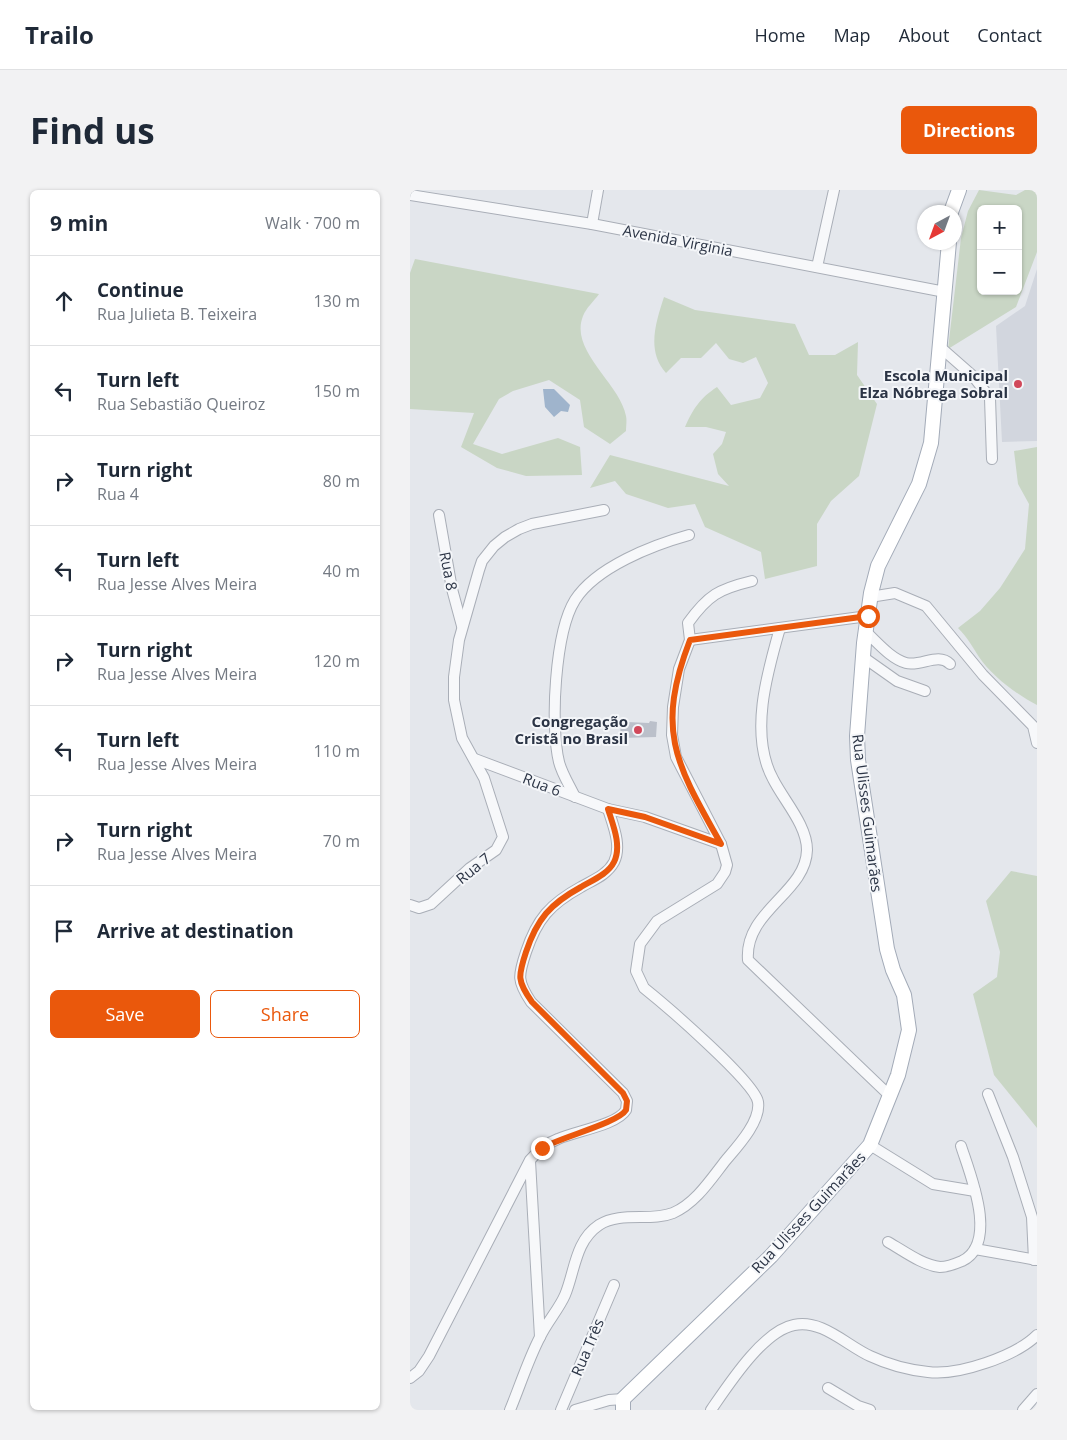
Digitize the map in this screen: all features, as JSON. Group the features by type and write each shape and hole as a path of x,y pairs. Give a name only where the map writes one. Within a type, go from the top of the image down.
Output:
{"main road":[{"path":"954,205 959,190"},
{"name":"Rua Ulisses Guimarães","path":"623,1405 771,1256 870,1145 890,1096 906,1044 909,1020 904,995 893,970 887,949 858,760 857,736 870,597 878,566 925,466 931,443 948,250"}],"street":[{"path":"592,224 598,190"},
{"path":"817,267 834,190"},
{"name":"Avenida Virginia","path":"410,195 592,224 945,292"},
{"path":"940,347 974,376 990,398 992,459"},
{"name":"Rua 7","path":"415,906 431,904 443,895 470,868 496,850 503,837 484,778 462,738 454,700 456,659 462,627 482,561 505,537 532,524 604,510"},
{"name":"Rua 8","path":"439,515 452,589 462,627"},
{"path":"575,797 560,764 554,726 556,683 567,617 575,600 607,571 661,543 690,535"},
{"path":"510,1410 540,1337 565,1295 575,1259 589,1235 599,1225 611,1220 662,1216 683,1208 694,1198 733,1152 758,1111 758,1100 753,1091 732,1067 644,988 636,971 640,944 657,921 717,884 726,872 727,864 721,844 676,757 672,735 672,707 679,669 690,640 688,623 700,607 724,588 752,582"},
{"path":"870,597 895,593 926,606 983,675 1033,726 1037,743"},
{"path":"690,640 868,616"},
{"path":"780,628 771,658 762,722 762,747 772,779 795,816 805,838 807,850 805,862 796,878 769,909 750,936 748,960 890,1096"},
{"path":"866,632 903,662 916,664 939,658 950,664"},
{"path":"863,657 897,681 924,691"},
{"name":"Rua 6","path":"475,759 608,809 645,817 721,844"},
{"path":"410,1378 419,1371 429,1356 530,1160 542,1148 557,1139 616,1119 626,1110 627,1101 623,1093 532,1002 521,986 523,960 532,935 545,912 582,886 597,880 614,864 617,842 608,809"},
{"path":"975,1249 1036,1260 1032,1217 1013,1157 988,1094"},
{"path":"870,1145 934,1184 976,1191"},
{"path":"888,1242 922,1261 940,1266 952,1266 966,1259 975,1249 980,1232 976,1191 961,1146"},
{"path":"530,1160 540,1337"},
{"name":"Rua Três","path":"561,1410 614,1285"},
{"path":"711,1410 745,1364 764,1344 780,1331 793,1325 806,1324 816,1326 869,1356 930,1373 960,1370 980,1365 1003,1355 1036,1336 1037,1350"},
{"path":"828,1388 858,1406 870,1410"},
{"path":"1023,1410 1037,1394"},
{"path":"575,1410 609,1400 623,1405"}],"shaded area":[{"name":"Escola Municipal Elza Nóbrega Sobral","path":"1037,269 1037,441 1002,442 996,326 1025,306"}],"green space":[{"path":"979,190 1016,195 1025,190 1037,190 1037,252 1022,291 1022,205 977,205 977,295 1021,295 1016,307 948,349 960,250 962,250 962,234 968,211"},
{"path":"415,259 599,294 583,316 581,329 583,342 622,404 626,418 626,431 610,444 584,427 580,400 549,380 513,391 499,399 473,444 502,454 558,438 580,447 582,475 526,476 497,468 461,447 474,413 410,409 410,273"},
{"path":"664,297 695,310 795,324 809,355 835,355 858,342 857,375 877,404 859,476 831,501 817,524 817,566 765,579 761,552 705,527 695,504 668,508 626,494 615,481 590,488 610,455 729,486 718,474 713,454 722,444 726,432 706,427 685,427 698,404 717,387 731,405 760,398 768,383 756,357 743,363 729,359 716,343 701,358 681,358 666,373 656,355 654,346 658,316"},
{"path":"1037,447 1037,705 1021,696 998,678 984,664 958,628 980,611 1000,588 1025,549 1029,504 1018,484 1014,451"},
{"path":"1011,871 1037,876 1037,1128 994,1075 973,994 997,977 1000,952 986,901"}],"water":[{"path":"543,389 554,389 570,405 568,412 561,411 554,417 545,407"}],"building":[{"name":"Congregação Cristã no Brasil","path":"626,720 627,722 657,722 656,737 620,738 621,721"}],"place":[{"name":"Escola Municipal Elza Nóbrega Sobral","path":"1018,384"},
{"name":"Congregação Cristã no Brasil","path":"638,730"}],"route":[{"path":"542,1148 557,1139 616,1119 623,1115 626,1110 627,1101 623,1093 532,1002 521,986 521,969 538,922 545,912 559,901 582,886 597,880 614,864 617,854 617,842 608,809 645,817 721,844 703,813 676,757 672,735 672,707 679,669 690,640 868,616"}]}
